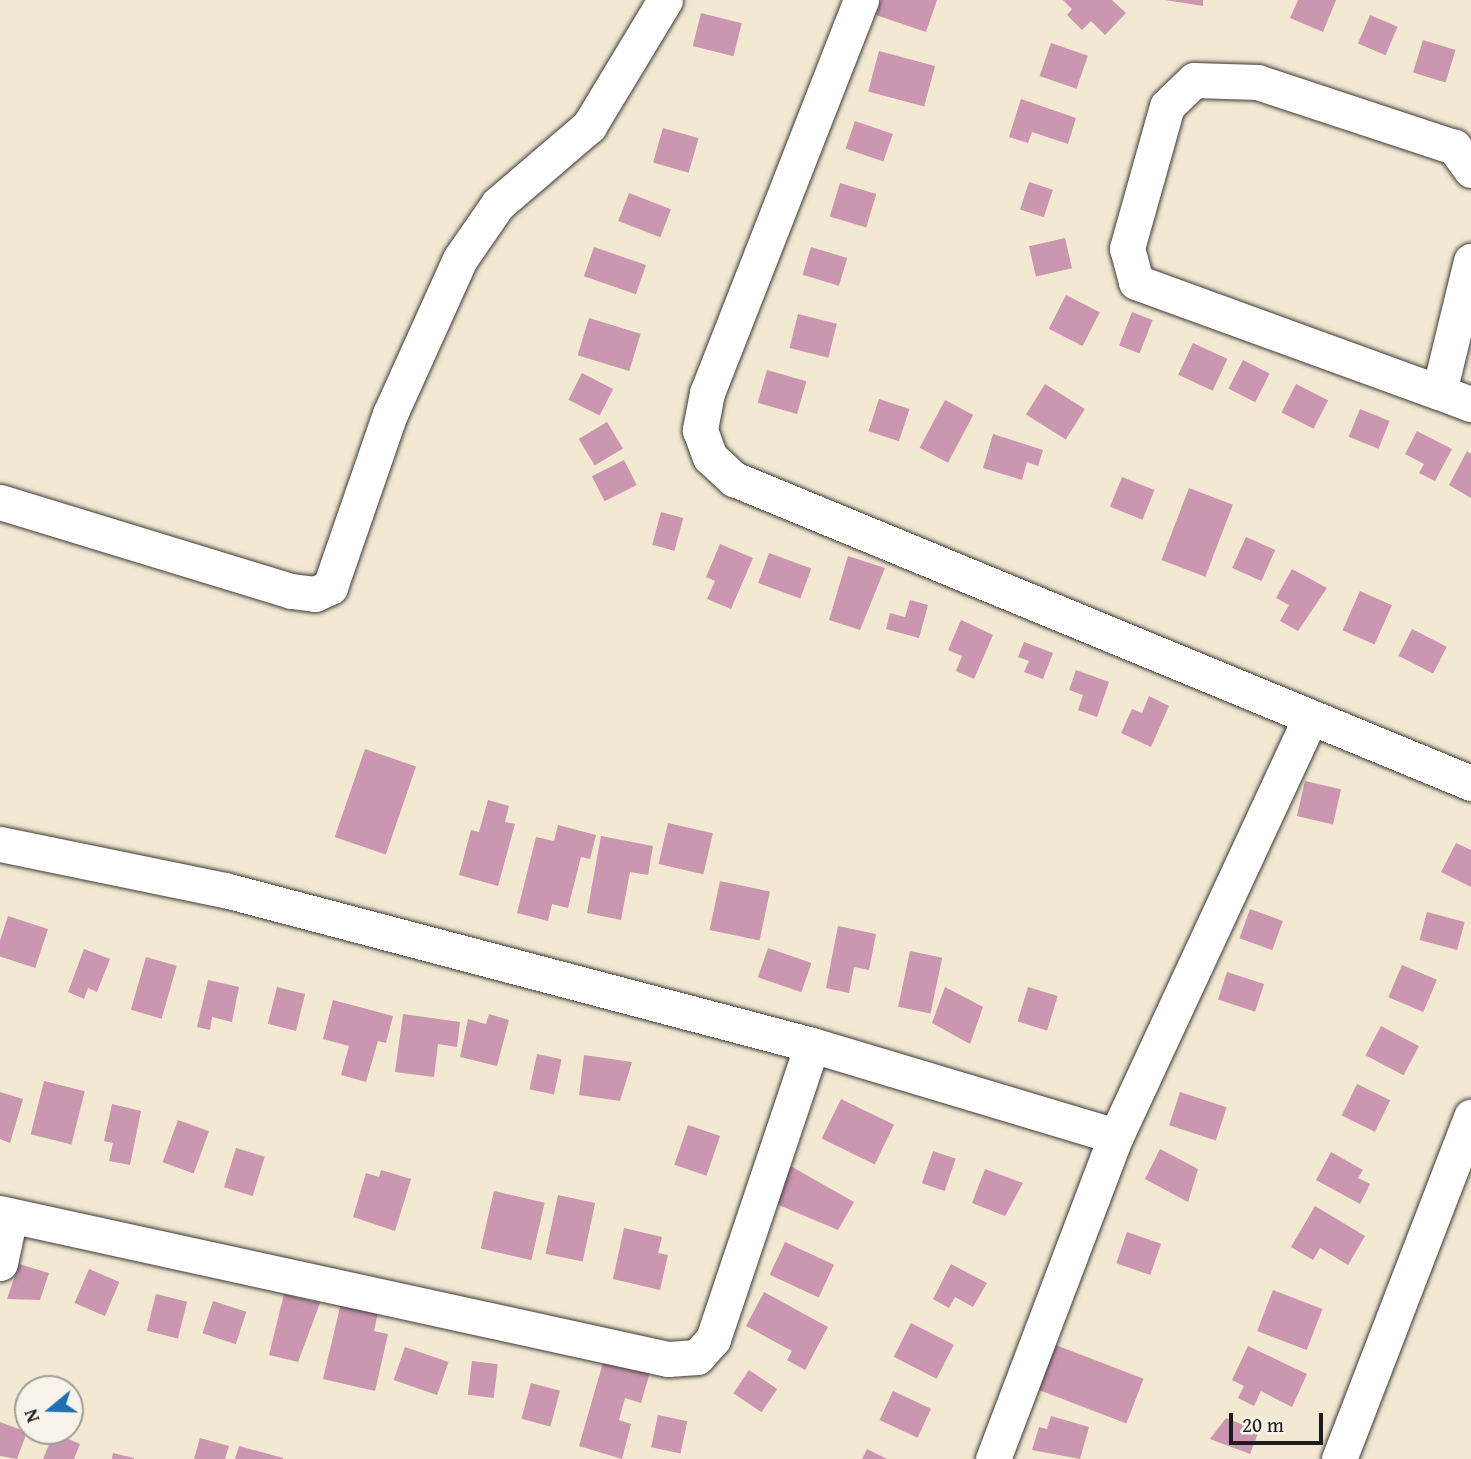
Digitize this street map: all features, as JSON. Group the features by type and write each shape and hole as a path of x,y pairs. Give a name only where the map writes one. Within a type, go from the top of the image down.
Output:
{"street":[{"path":"0,502 291,590 315,594 330,587 390,414 460,259 498,204 589,126 665,0"},
{"path":"861,0 707,393 700,430 710,457 734,479 1309,720 1471,783"},
{"path":"1471,170 1454,148 1272,87 1194,80 1167,106 1127,248 1136,282 1471,404"},
{"path":"1438,392 1471,261"},
{"path":"992,1459 1116,1136 1309,720"},
{"path":"0,844 225,890 812,1045 1116,1136"},
{"path":"0,1263 5,1215 668,1359 697,1357 713,1339 812,1045"},
{"path":"1339,1459 1471,1117"}],"building":[{"path":"881,0 937,0 926,32 876,15"},
{"path":"1063,0 1112,0 1126,13 1105,35 1091,21 1082,30 1067,15 1072,9"},
{"path":"1165,0 1203,0 1203,6"},
{"path":"1298,0 1336,0 1323,32 1290,18"},
{"path":"701,13 742,23 734,56 693,46"},
{"path":"1370,15 1398,27 1386,55 1358,44"},
{"path":"1423,40 1456,50 1446,82 1413,73"},
{"path":"1051,43 1088,56 1076,89 1040,76"},
{"path":"879,51 935,66 924,107 868,92"},
{"path":"1021,99 1076,118 1068,144 1032,132 1028,143 1009,137"},
{"path":"855,121 893,134 883,161 846,148"},
{"path":"663,128 699,138 689,173 653,163"},
{"path":"1029,182 1053,190 1044,217 1020,210"},
{"path":"840,183 876,194 866,228 830,216"},
{"path":"629,193 671,209 660,237 618,221"},
{"path":"1065,238 1072,268 1036,277 1029,246"},
{"path":"594,247 646,265 636,294 584,276"},
{"path":"811,247 847,258 839,286 803,275"},
{"path":"1066,295 1100,312 1083,346 1049,329"},
{"path":"1132,312 1153,320 1140,353 1119,346"},
{"path":"798,314 837,324 828,358 790,348"},
{"path":"589,318 641,334 629,371 578,355"},
{"path":"1193,343 1227,359 1213,391 1178,375"},
{"path":"1243,360 1270,374 1255,402 1228,389"},
{"path":"767,370 806,381 797,414 758,403"},
{"path":"582,373 613,389 600,416 568,400"},
{"path":"1045,384 1085,409 1066,439 1026,415"},
{"path":"1296,384 1328,400 1314,429 1281,413"},
{"path":"879,399 909,409 899,441 868,431"},
{"path":"945,400 973,415 948,463 920,448"},
{"path":"1360,409 1390,421 1378,449 1349,437"},
{"path":"607,422 623,449 595,466 579,439"},
{"path":"1417,431 1452,449 1435,481 1419,473 1424,464 1405,454"},
{"path":"993,434 1043,450 1038,466 1027,462 1022,480 983,468"},
{"path":"1467,451 1471,454 1471,498 1449,485"},
{"path":"624,460 637,485 605,501 592,476"},
{"path":"1122,477 1154,490 1142,520 1110,507"},
{"path":"1189,488 1233,505 1205,577 1161,560"},
{"path":"661,512 683,518 674,551 652,545"},
{"path":"1246,537 1275,550 1261,581 1232,568"},
{"path":"720,544 753,558 731,609 707,599 715,581 706,577"},
{"path":"769,553 811,568 800,598 758,583"},
{"path":"848,556 885,568 860,630 829,620"},
{"path":"1292,569 1327,588 1298,631 1280,621 1289,605 1276,598"},
{"path":"1360,591 1392,605 1374,645 1343,630"},
{"path":"910,600 928,605 919,638 886,629 890,613 905,617"},
{"path":"961,620 993,635 974,679 956,671 962,656 948,650"},
{"path":"1412,629 1447,647 1433,673 1398,656"},
{"path":"1024,642 1053,653 1043,679 1024,672 1029,661 1018,657"},
{"path":"1076,670 1109,682 1097,717 1078,710 1083,695 1069,690"},
{"path":"1149,696 1169,706 1151,747 1121,733 1132,709 1142,713"},
{"path":"365,749 416,767 386,855 335,837"},
{"path":"1305,781 1341,789 1333,824 1297,816"},
{"path":"488,800 509,806 505,822 515,824 498,886 459,875 471,830 479,832"},
{"path":"668,823 713,833 703,874 659,864"},
{"path":"558,825 596,835 590,859 581,857 568,908 552,904 548,921 517,913 536,837 554,841"},
{"path":"601,836 653,846 648,875 630,872 621,920 587,913"},
{"path":"1456,843 1471,850 1471,887 1441,872"},
{"path":"720,881 770,892 759,941 710,930"},
{"path":"1250,909 1283,921 1272,950 1239,938"},
{"path":"1427,912 1465,922 1457,950 1419,940"},
{"path":"8,916 48,929 35,968 0,957 0,941"},
{"path":"838,926 876,934 869,970 854,967 849,993 826,988"},
{"path":"768,948 811,963 801,992 758,977"},
{"path":"84,949 110,959 97,992 88,988 84,999 68,992"},
{"path":"910,951 942,958 930,1014 898,1007"},
{"path":"146,957 177,966 162,1019 131,1010"},
{"path":"1402,965 1437,980 1423,1012 1388,997"},
{"path":"1227,972 1264,984 1255,1012 1218,1000"},
{"path":"208,980 239,987 232,1022 212,1017 210,1030 197,1027"},
{"path":"277,987 305,994 296,1031 268,1024"},
{"path":"945,987 983,1007 970,1044 932,1023"},
{"path":"1028,987 1058,996 1047,1030 1017,1021"},
{"path":"333,1000 393,1016 386,1043 378,1041 366,1082 341,1075 349,1046 323,1039"},
{"path":"403,1014 460,1022 457,1047 438,1044 434,1077 395,1072"},
{"path":"489,1014 509,1020 497,1066 460,1057 468,1019 486,1024"},
{"path":"1381,1026 1419,1046 1403,1075 1366,1055"},
{"path":"537,1054 561,1059 554,1094 530,1089"},
{"path":"584,1055 632,1062 620,1101 579,1095"},
{"path":"44,1081 85,1091 71,1145 31,1134"},
{"path":"1357,1084 1390,1100 1375,1132 1342,1115"},
{"path":"0,1092 23,1099 10,1143 0,1139"},
{"path":"1180,1092 1227,1107 1216,1140 1169,1125"},
{"path":"841,1099 894,1125 875,1164 822,1139"},
{"path":"112,1104 141,1111 130,1165 109,1161 113,1143 104,1141"},
{"path":"178,1120 209,1131 194,1174 163,1162"},
{"path":"688,1125 720,1136 706,1176 674,1165"},
{"path":"236,1148 265,1157 253,1196 224,1187"},
{"path":"1160,1149 1198,1169 1188,1202 1145,1179"},
{"path":"933,1151 956,1159 945,1191 922,1183"},
{"path":"1331,1152 1363,1170 1358,1178 1370,1184 1360,1204 1316,1180"},
{"path":"787,1164 854,1202 838,1230 767,1200"},
{"path":"985,1169 1023,1183 1005,1216 972,1203"},
{"path":"381,1170 411,1179 395,1231 353,1217 366,1173 379,1177"},
{"path":"494,1191 545,1203 531,1260 481,1248"},
{"path":"558,1195 595,1203 583,1262 546,1254"},
{"path":"1315,1206 1365,1236 1348,1265 1320,1248 1313,1260 1291,1247"},
{"path":"624,1228 662,1237 658,1253 668,1255 660,1290 613,1279"},
{"path":"1127,1232 1161,1244 1150,1275 1116,1263"},
{"path":"785,1242 834,1265 819,1297 770,1275"},
{"path":"19,1264 49,1273 40,1300 7,1299"},
{"path":"951,1264 987,1283 973,1307 955,1297 949,1308 933,1299"},
{"path":"89,1269 119,1282 105,1316 75,1303"},
{"path":"1273,1290 1322,1309 1307,1350 1257,1331"},
{"path":"764,1292 828,1327 805,1370 787,1360 792,1351 746,1326"},
{"path":"156,1294 187,1302 178,1339 147,1331"},
{"path":"284,1294 320,1303 298,1362 269,1355"},
{"path":"213,1301 246,1312 236,1344 202,1333"},
{"path":"341,1303 378,1312 374,1331 388,1334 375,1391 323,1379"},
{"path":"911,1323 954,1345 937,1379 894,1357"},
{"path":"1053,1344 1144,1379 1126,1424 1036,1389"},
{"path":"1248,1346 1307,1374 1292,1407 1261,1391 1254,1406 1238,1398 1244,1386 1232,1380"},
{"path":"405,1347 448,1362 437,1395 394,1380"},
{"path":"604,1359 650,1372 641,1403 625,1398 619,1420 631,1424 622,1459 579,1446"},
{"path":"472,1361 498,1364 494,1398 468,1395"},
{"path":"749,1370 777,1389 762,1412 733,1393"},
{"path":"531,1383 560,1391 550,1427 521,1419"},
{"path":"893,1391 931,1409 918,1438 879,1420"},
{"path":"658,1415 687,1421 680,1454 651,1447"},
{"path":"1051,1416 1089,1427 1080,1459 1032,1450 1039,1427 1047,1429"},
{"path":"1226,1418 1259,1431 1250,1454 1210,1439"},
{"path":"0,1422 14,1427 14,1445 22,1445 17,1459 0,1456"},
{"path":"200,1438 229,1446 225,1459 194,1459"},
{"path":"49,1445 80,1445 74,1459 43,1459"},
{"path":"239,1446 283,1458 283,1459 235,1459"},
{"path":"867,1449 887,1459 862,1459"},
{"path":"113,1453 134,1458 134,1459 112,1459"}]}
